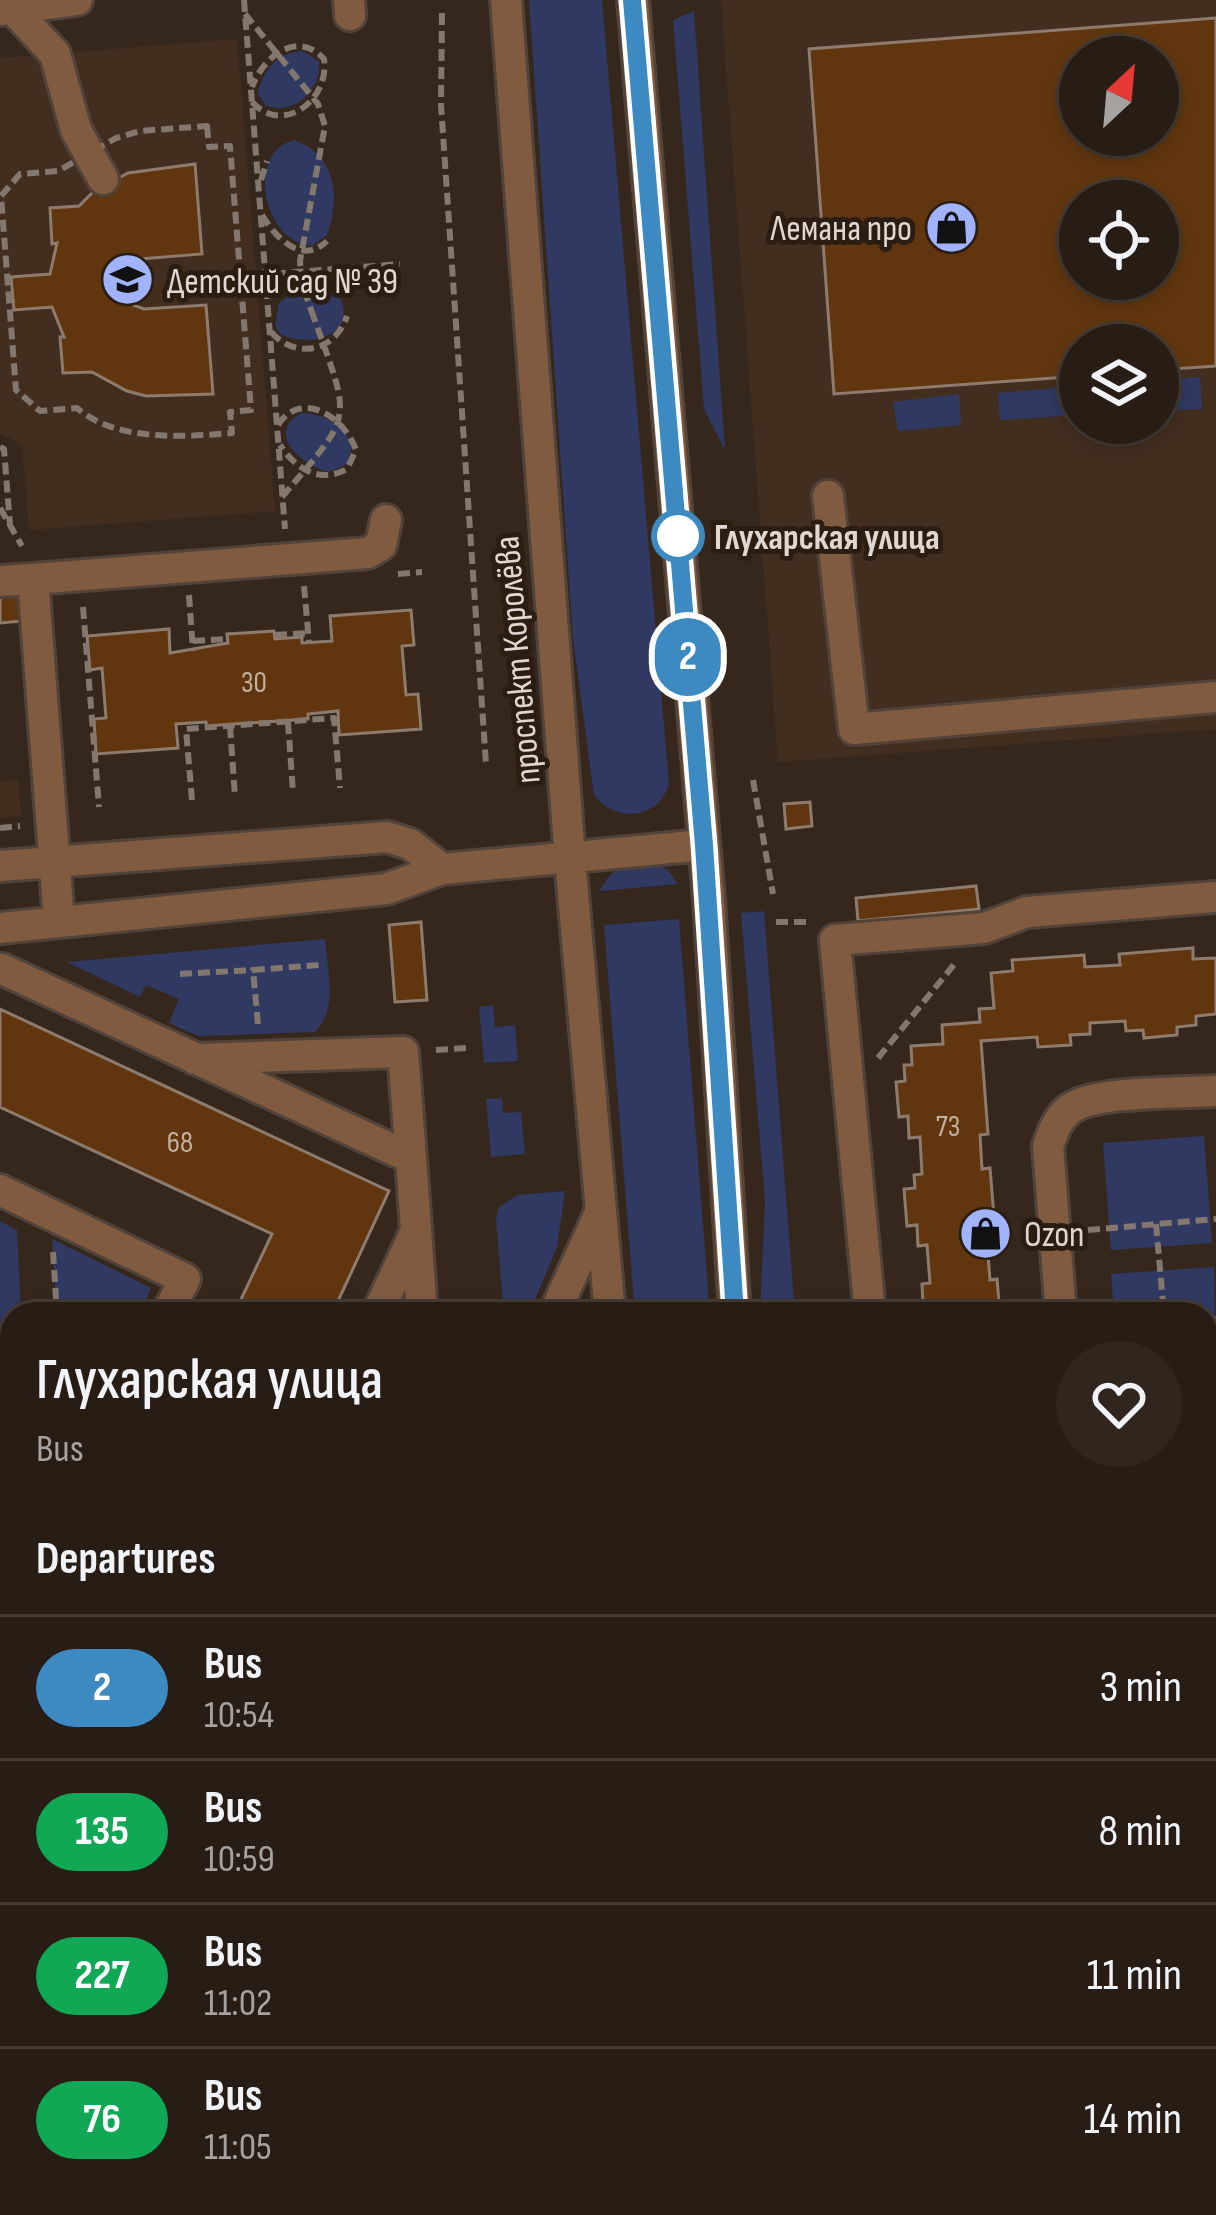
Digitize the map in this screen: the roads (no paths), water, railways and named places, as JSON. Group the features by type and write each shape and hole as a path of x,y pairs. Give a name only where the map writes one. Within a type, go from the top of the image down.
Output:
{"street":[{"path":"7,10 77,0"},
{"name":"проспект Королёва","path":"506,0 570,859 609,1302"},
{"path":"633,0 704,845 734,1302"},
{"path":"7,10 55,53 76,130 96,165"},
{"path":"827,496 854,730 1216,698"},
{"path":"0,581 296,570 368,554 381,545 386,520"},
{"path":"33,578 59,921"},
{"path":"0,866 387,837 410,844 442,868"},
{"path":"0,928 386,889 442,868 704,845"},
{"path":"869,1302 836,940 984,928 1027,911 1216,897"},
{"path":"0,969 411,1157"},
{"path":"195,1059 403,1052 421,1302"},
{"path":"1060,1302 1048,1146 1055,1125 1071,1108 1092,1100 1216,1091"},
{"path":"0,1190 184,1279 173,1302"},
{"path":"559,1302 599,1215"},
{"path":"383,1302 417,1230"}],"place":[{"name":"Лемана про","path":"951,227"},
{"name":"Детский сад № 39","path":"128,280"},
{"name":"Глухарская улица","path":"678,536"},
{"name":"Ozon","path":"985,1233"}]}
